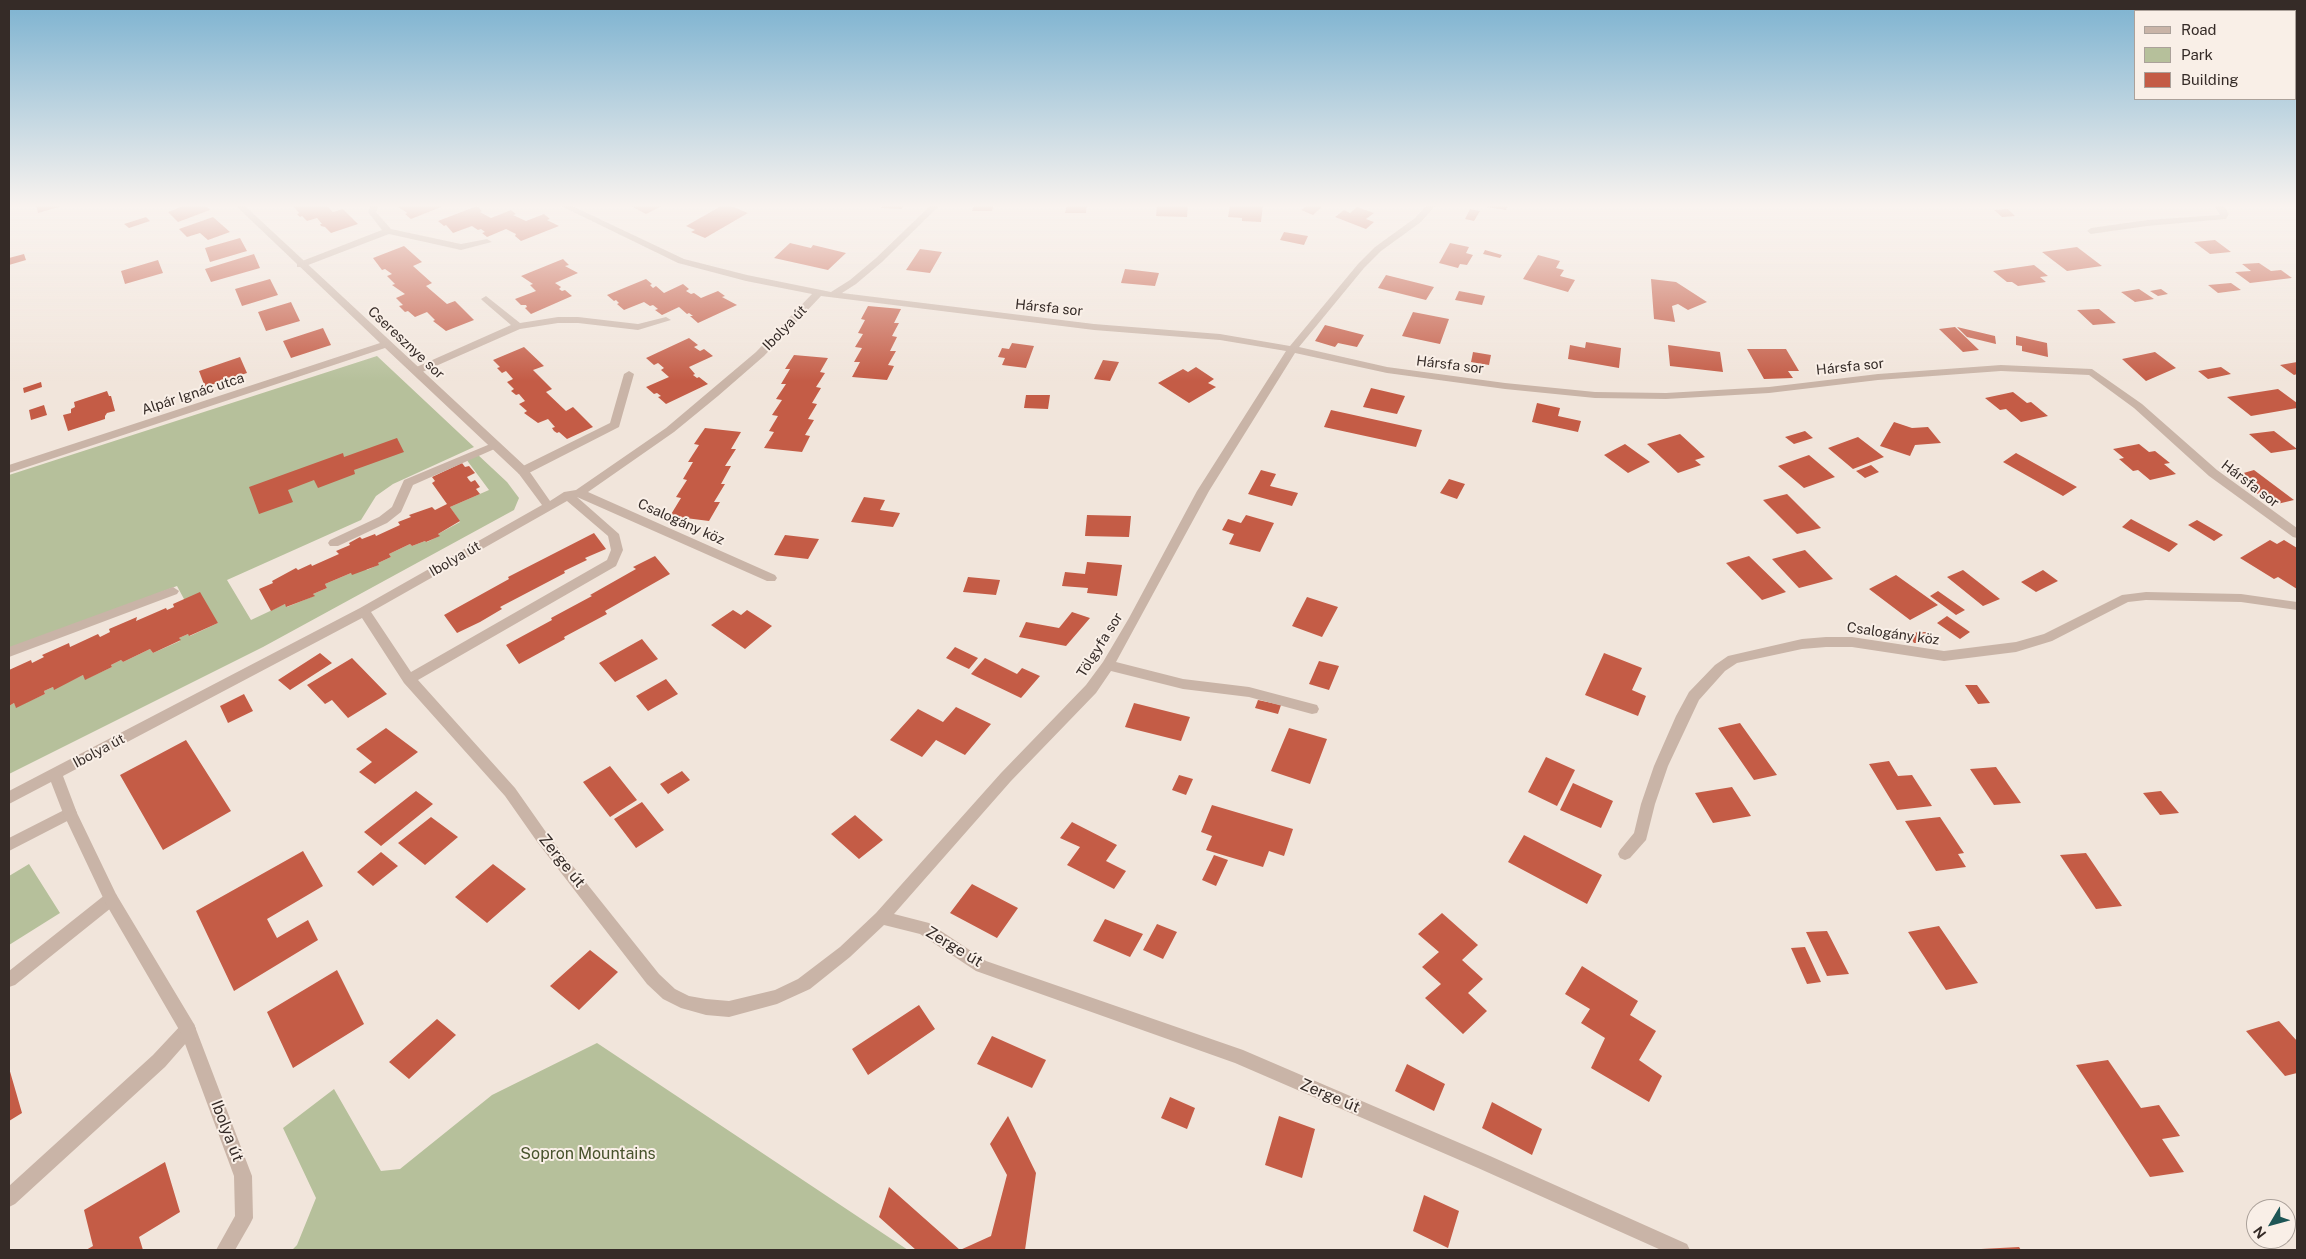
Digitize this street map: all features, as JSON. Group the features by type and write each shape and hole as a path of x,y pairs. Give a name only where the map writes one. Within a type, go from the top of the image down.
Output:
{"street":[{"name":"Hársfa sor","path":"691,264 737,276 832,295 1094,327 1220,337 1292,349 1415,374 1505,386 1627,396 1769,390 1878,377 2001,368 2092,372 2138,406 2213,473 2297,534"},
{"path":"832,295 853,282 875,264"},
{"name":"Tölgyfa sor","path":"881,918 1012,770 1091,688 1108,665 1203,491 1292,349 1363,264"},
{"name":"Cseresznye sor","path":"300,265 523,471 548,507"},
{"name":"Ibolya út","path":"9,798 364,611 573,494 670,430 760,354 819,293"},
{"path":"486,299 518,326"},
{"path":"416,371 518,326 558,320 578,320 638,326 666,320"},
{"name":"Alpár Ignác utca","path":"9,469 386,344"},
{"path":"523,471 615,425 629,374"},
{"path":"334,543 384,520 397,509 408,483 495,445"},
{"path":"409,679 612,563 617,550 613,534 573,494"},
{"name":"Csalogány köz","path":"573,494 771,578"},
{"path":"9,652 173,591"},
{"name":"Csalogány köz","path":"1625,854 1641,836 1648,804 1661,766 1681,720 1694,696 1720,668 1733,659 1802,644 1826,642 1852,642 1944,656 2016,647 2048,638 2126,598 2146,596 2241,598 2297,606"},
{"name":"Zerge út","path":"364,611 409,679 510,792 544,839 653,979 669,994 687,1003 706,1007 729,1008 777,997 811,978 845,952 881,918 924,928 981,966 1237,1056 1657,1244 1681,1250"},
{"path":"1108,665 1183,684 1249,692 1312,709"},
{"name":"Ibolya út","path":"55,774 70,813 112,899 188,1029 243,1176 244,1218 225,1250"},
{"path":"9,845 70,813"},
{"path":"9,980 112,899"},
{"path":"9,1198 159,1061 188,1029"}],"green space":[{"path":"377,356 474,447 393,484 376,496 361,520 227,580 251,620 285,604 287,607 314,596 313,594 327,588 325,584 351,573 367,570 378,565 378,563 391,557 389,554 410,544 412,546 427,542 460,522 450,507 489,490 466,459 477,454 507,482 519,498 514,510 263,647 9,774 9,706 14,703 16,707 45,694 44,691 53,687 54,689 83,675 86,679 112,667 111,665 121,660 123,662 150,649 153,653 180,641 179,638 188,634 190,636 218,623 184,599 177,586 9,650 9,475"},
{"path":"29,864 60,913 9,945 9,876"},
{"name":"Sopron Mountains","path":"597,1043 908,1250 292,1250 297,1245 316,1198 283,1128 334,1089 381,1171 400,1169 492,1095"}],"building":[{"path":"145,264 159,264 163,273 125,284 121,271"},
{"path":"222,264 258,264 260,268 211,282 205,269"},
{"path":"377,264 418,264 413,266 432,283 426,286 447,304 455,301 474,320 446,331 433,321 435,320 427,312 415,317 408,311 405,312 399,306 403,305 396,298 405,294 392,285 395,284 387,276 392,274 385,269 382,270"},
{"path":"551,264 568,264 569,265 565,266 578,273 555,283 561,287 559,289 565,290 572,296 531,314 525,308 527,307 526,305 521,305 515,299 536,291 530,285 533,284 521,276"},
{"path":"800,264 835,264 828,270"},
{"path":"910,264 935,264 930,273 906,270"},
{"path":"1442,264 1468,264 1460,264 1458,268"},
{"path":"1533,264 1558,264 1556,268 1564,270 1560,276 1575,280 1568,292 1523,279"},
{"path":"2057,264 2099,264 2102,266 2067,271"},
{"path":"2242,264 2260,264 2271,271 2281,270 2292,278 2250,283 2235,272 2251,271"},
{"path":"2034,265 2048,276 2040,277 2046,282 2018,286 2012,282 2007,282 1993,271"},
{"path":"1125,269 1159,273 1155,286 1121,283"},
{"path":"1386,275 1434,287 1426,300 1378,288"},
{"path":"270,279 278,295 242,306 235,289"},
{"path":"646,279 652,284 650,285 653,288 656,286 664,293 683,284 689,289 686,291 691,294 694,293 701,298 718,291 725,296 722,297 737,305 698,323 690,316 693,316 689,313 687,314 679,307 662,315 655,310 658,309 653,305 650,306 644,302 624,310 617,304 619,303 616,300 614,301 607,295"},
{"path":"1651,279 1676,282 1707,302 1688,310 1678,304 1672,306 1675,322 1654,319"},
{"path":"2231,283 2241,290 2218,293 2208,285"},
{"path":"2139,289 2154,299 2135,302 2121,292"},
{"path":"2161,289 2168,294 2158,296 2150,291"},
{"path":"1459,291 1485,296 1482,305 1455,300"},
{"path":"291,302 300,321 266,331 258,312"},
{"path":"868,306 901,309 894,323 899,323 892,336 897,337 890,351 896,351 888,365 894,366 887,380 852,377 860,362 854,362 862,348 855,347 863,334 858,333 865,320 861,319"},
{"path":"2099,309 2116,323 2093,325 2077,310"},
{"path":"1413,312 1449,319 1440,344 1402,336"},
{"path":"1325,325 1364,335 1357,347 1338,343 1335,347 1315,341"},
{"path":"1955,327 1979,350 1963,352 1939,329"},
{"path":"1957,327 1995,336 1996,344 1967,337"},
{"path":"323,328 331,345 291,358 283,341"},
{"path":"2016,336 2047,343 2048,357 2022,351 2022,346 2016,345"},
{"path":"689,338 698,345 694,347 700,351 704,349 713,356 689,367 695,374 693,375 708,384 666,404 658,397 661,396 657,393 654,394 646,387 669,377 661,370 664,368 658,363 654,365 646,358"},
{"path":"1586,342 1621,348 1619,368 1568,359 1570,345 1585,348"},
{"path":"1012,343 1034,346 1026,368 1002,365 1005,358 998,357 1002,348 1009,349"},
{"path":"1668,345 1720,352 1723,372 1670,366"},
{"path":"524,347 544,366 533,370 552,389 546,392 566,411 573,407 593,427 567,439 559,432 554,431 552,428 555,427 548,419 538,423 524,413 527,411 519,404 525,401 519,394 516,395 511,391 514,389 507,382 513,379 506,371 502,373 497,368 500,367 493,360"},
{"path":"1747,349 1786,349 1799,371 1788,371 1793,378 1764,379"},
{"path":"1473,352 1491,355 1489,365 1471,362"},
{"path":"2155,352 2176,368 2146,381 2122,359"},
{"path":"794,355 828,358 820,372 825,373 816,387 821,388 812,403 817,404 808,419 814,420 805,435 810,436 802,452 764,448 774,432 769,431 778,416 772,415 782,400 776,399 786,384 781,384 790,369 785,369"},
{"path":"240,357 247,373 205,387 199,371"},
{"path":"1103,360 1119,362 1110,381 1094,379"},
{"path":"2297,362 2297,374 2294,375 2280,365"},
{"path":"1196,367 1214,379 1208,383 1216,387 1189,403 1158,383 1183,369 1188,372"},
{"path":"2221,367 2231,374 2208,379 2198,371"},
{"path":"41,382 42,387 24,393 23,388"},
{"path":"1371,388 1405,396 1397,414 1363,407"},
{"path":"2278,389 2297,403 2297,408 2251,416 2227,397"},
{"path":"107,391 109,396 111,396 115,411 107,413 105,419 68,431 63,415 71,413 71,409 75,407 74,402"},
{"path":"2013,392 2027,403 2031,402 2048,416 2021,422 2006,409 2000,410 1985,398"},
{"path":"1026,395 1050,395 1048,409 1024,408"},
{"path":"1537,403 1560,408 1558,416 1581,421 1578,432 1532,422"},
{"path":"44,405 47,415 31,420 29,410"},
{"path":"1331,410 1422,430 1416,447 1324,427"},
{"path":"1894,422 1912,428 1928,427 1941,443 1915,445 1910,456 1880,446"},
{"path":"705,428 741,432 731,449 736,449 725,466 731,466 721,484 725,484 714,502 720,502 709,521 670,516 681,498 676,497 687,480 683,479 693,462 688,462 699,445 694,444"},
{"path":"1805,431 1813,438 1794,444 1785,437"},
{"path":"2274,431 2297,449 2271,453 2249,434"},
{"path":"1680,434 1705,457 1695,460 1701,465 1678,473 1647,444"},
{"path":"1858,437 1884,457 1853,469 1828,448"},
{"path":"397,438 404,452 354,470 355,474 318,488 314,480 288,490 293,502 259,514 249,487 343,453 344,457"},
{"path":"1625,444 1650,462 1628,473 1604,455"},
{"path":"2139,444 2149,452 2155,451 2170,463 2164,464 2176,474 2150,480 2138,470 2133,471 2119,459 2124,458 2113,449"},
{"path":"2016,453 2077,487 2063,496 2003,462"},
{"path":"1809,455 1835,477 1804,488 1778,466"},
{"path":"462,463 465,467 469,466 475,473 467,477 471,482 475,480 480,487 476,489 480,494 450,507 460,521 438,534 440,536 412,546 410,544 389,554 391,557 378,563 379,565 352,575 351,573 325,584 327,588 313,594 315,596 286,607 285,604 271,611 259,589 273,583 272,581 296,568 298,570 311,564 312,566 339,554 336,551 350,545 349,543 360,537 362,539 375,534 376,536 400,525 398,522 411,517 409,515 432,507 435,510 447,504 432,483 435,481 432,477"},
{"path":"1871,465 1879,472 1865,478 1856,471"},
{"path":"1261,470 1276,474 1270,486 1298,493 1292,506 1248,494"},
{"path":"2254,470 2294,500 2273,505 2233,476"},
{"path":"1449,479 1465,484 1457,499 1440,493"},
{"path":"1787,494 1821,528 1797,534 1763,500"},
{"path":"864,497 885,500 880,510 900,513 893,527 851,522"},
{"path":"1087,515 1131,516 1129,537 1085,536"},
{"path":"1246,515 1274,523 1260,552 1229,544 1234,534 1222,530 1228,519 1241,523"},
{"path":"2131,519 2178,544 2169,552 2122,527"},
{"path":"2197,520 2223,535 2214,541 2188,525"},
{"path":"594,533 606,549 585,558 587,560 564,571 565,573 500,607 502,609 480,622 457,633 444,615 509,579 508,577"},
{"path":"785,535 819,539 808,559 774,555"},
{"path":"2270,540 2277,544 2284,540 2297,548 2297,589 2278,577 2274,579 2240,558"},
{"path":"1805,550 1833,579 1799,588 1772,559"},
{"path":"655,556 670,574 605,611 607,614 519,664 506,645 552,620 551,618 636,569 633,567"},
{"path":"1749,556 1786,592 1762,600 1726,563"},
{"path":"1087,562 1122,565 1117,596 1087,593 1088,588 1062,586 1065,572 1085,574"},
{"path":"1963,570 2000,599 1983,606 1947,577"},
{"path":"2043,570 2058,581 2036,592 2021,582"},
{"path":"1896,575 1938,605 1910,620 1869,589"},
{"path":"968,577 1000,580 996,595 963,592"},
{"path":"1938,591 1965,610 1956,615 1930,596"},
{"path":"200,592 218,623 189,636 188,634 179,638 181,640 153,653 150,649 123,662 121,660 111,665 112,667 85,680 83,675 54,690 53,687 44,691 45,694 16,708 14,703 9,706 9,670 31,660 32,663 44,657 42,655 69,643 70,647 98,634 100,637 110,632 109,629 137,617 136,621 166,608 167,610 174,607 173,604"},
{"path":"1307,597 1338,607 1322,637 1292,626"},
{"path":"733,610 741,615 747,610 772,626 745,649 711,625"},
{"path":"1072,612 1090,618 1066,646 1019,637 1026,622 1059,628"},
{"path":"1947,616 1970,632 1960,639 1937,623"},
{"path":"1926,632 1933,642 1914,643 1907,633"},
{"path":"642,639 658,659 615,682 599,663"},
{"path":"955,647 978,658 969,669 946,658"},
{"path":"320,653 332,663 290,690 278,680"},
{"path":"1604,653 1642,668 1632,690 1646,696 1638,716 1585,695"},
{"path":"352,658 387,694 348,718 332,700 325,704 307,685"},
{"path":"985,658 1017,674 1022,668 1040,676 1021,698 971,674"},
{"path":"1319,661 1339,666 1329,690 1309,684"},
{"path":"666,679 678,694 648,711 636,696"},
{"path":"1965,685 1977,685 1990,703 1978,704"},
{"path":"244,694 253,711 228,723 220,706"},
{"path":"1258,700 1281,705 1278,714 1255,708"},
{"path":"1134,703 1190,717 1181,741 1125,727"},
{"path":"956,707 991,724 965,755 936,740 922,757 890,740 918,709 943,722"},
{"path":"1740,723 1777,775 1754,780 1718,728"},
{"path":"386,728 418,752 375,784 359,772 372,762 356,749"},
{"path":"1289,728 1327,739 1310,784 1271,771"},
{"path":"186,740 231,811 163,850 120,775"},
{"path":"1546,757 1575,770 1557,806 1528,792"},
{"path":"1889,761 1898,776 1912,775 1932,806 1897,810 1869,764"},
{"path":"610,766 637,800 610,817 583,782"},
{"path":"1996,767 2021,803 1994,805 1970,769"},
{"path":"682,771 690,780 668,794 660,784"},
{"path":"1179,775 1193,779 1186,795 1172,790"},
{"path":"1573,783 1613,801 1601,828 1560,810"},
{"path":"1732,787 1751,816 1713,823 1695,793"},
{"path":"416,791 433,804 381,846 364,832"},
{"path":"2161,791 2179,813 2160,815 2143,793"},
{"path":"642,802 664,830 636,848 614,819"},
{"path":"1212,805 1293,829 1284,856 1269,851 1263,867 1206,850 1212,836 1201,832"},
{"path":"855,815 883,840 859,859 831,834"},
{"path":"431,817 458,837 425,865 398,843"},
{"path":"1940,817 1964,853 1958,854 1966,867 1936,871 1905,821"},
{"path":"1072,822 1117,845 1106,861 1126,871 1114,889 1067,865 1080,847 1060,838"},
{"path":"1524,835 1602,875 1587,904 1508,862"},
{"path":"303,851 323,886 267,919 277,938 308,920 318,940 234,991 196,911"},
{"path":"381,852 398,866 373,886 357,872"},
{"path":"2086,853 2122,906 2096,909 2060,855"},
{"path":"1214,855 1228,860 1216,886 1202,880"},
{"path":"493,864 526,889 487,923 455,897"},
{"path":"972,884 1018,908 997,938 950,913"},
{"path":"1442,913 1478,945 1462,960 1483,979 1468,993 1487,1011 1463,1034 1425,998 1441,984 1422,967 1439,952 1418,934"},
{"path":"1105,919 1143,934 1130,957 1093,941"},
{"path":"1157,924 1177,932 1163,959 1143,950"},
{"path":"1939,926 1978,983 1946,990 1908,932"},
{"path":"1827,931 1849,974 1827,976 1806,932"},
{"path":"1805,947 1821,982 1807,984 1791,948"},
{"path":"590,950 618,972 579,1010 550,986"},
{"path":"1582,966 1638,1001 1630,1015 1656,1031 1639,1060 1662,1076 1649,1102 1591,1068 1605,1038 1581,1023 1590,1009 1565,994"},
{"path":"337,970 364,1024 293,1068 267,1012"},
{"path":"919,1005 935,1029 868,1075 852,1049"},
{"path":"437,1019 456,1035 409,1079 389,1062"},
{"path":"2279,1021 2297,1041 2297,1073 2285,1076 2246,1031"},
{"path":"992,1036 1046,1060 1032,1088 977,1064"},
{"path":"2108,1060 2141,1108 2159,1105 2180,1136 2162,1139 2184,1172 2150,1177 2076,1065"},
{"path":"1407,1064 1445,1084 1434,1111 1395,1091"},
{"path":"9,1068 22,1113 9,1121"},
{"path":"1170,1097 1195,1108 1187,1129 1161,1118"},
{"path":"1492,1102 1542,1129 1532,1155 1482,1128"},
{"path":"1008,1116 1036,1173 1025,1250 960,1250 991,1236 1007,1175 990,1144"},
{"path":"1279,1116 1315,1129 1302,1178 1265,1165"},
{"path":"165,1162 180,1212 139,1237 143,1250 86,1250 93,1246 84,1210"},
{"path":"889,1187 960,1250 916,1250 879,1217"},
{"path":"1424,1195 1459,1211 1448,1248 1413,1231"},
{"path":"2019,1247 2021,1250 1981,1250 1981,1249"}]}
